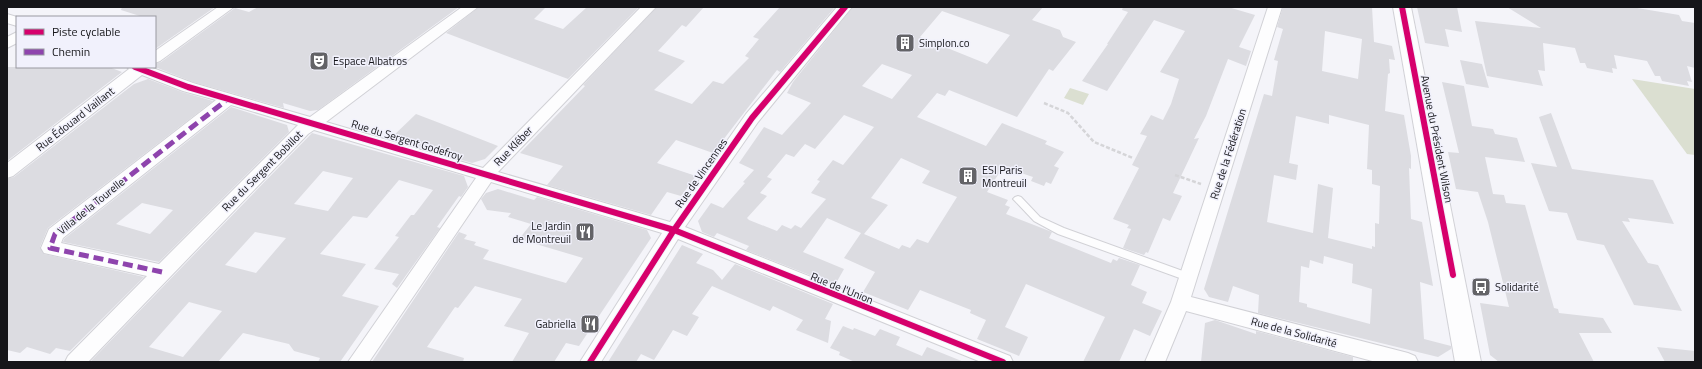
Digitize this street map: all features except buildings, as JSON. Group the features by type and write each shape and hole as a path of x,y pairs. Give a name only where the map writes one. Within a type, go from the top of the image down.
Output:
{"street":[{"path":"156,57 227,7"},
{"name":"Rue du Sergent Bobillot","path":"75,362 302,130 471,7"},
{"name":"Rue Kléber","path":"358,362 498,160 649,7"},
{"name":"Rue de Vincennes","path":"590,362 674,230 752,118 845,7"},
{"name":"Rue de la Fédération","path":"1155,362 1180,302 1275,7"},
{"name":"Avenue du Président Wilson","path":"1402,7 1468,362"},
{"path":"7,43 16,38"},
{"name":"Rue du Sergent Godefroy","path":"139,68 188,87 312,122 674,230"},
{"name":"Rue Édouard Vaillant","path":"7,172 139,68"},
{"name":"Villa de la Tourelle","path":"162,272 50,248 56,234 228,99"},
{"name":"Rue de l'Union","path":"674,230 1003,362"},
{"name":"Rue de la Solidarité","path":"1180,302 1408,362"}],"lane":[{"path":"1018,199 1038,219 1061,231 1188,277"}],"path":[{"path":"1044,103 1068,113 1094,142 1133,158"},
{"path":"1175,176 1217,189"}],"shaded area":[{"path":"1632,79 1695,89 1695,155 1687,154"},
{"path":"1070,88 1089,94 1083,105 1064,98"}],"marked path":[{"path":"162,272 50,248 55,234 228,99"}],"cycle path":[{"path":"590,362 674,230 752,118 845,7"},
{"path":"1402,7 1453,275"},
{"path":"138,68 188,87 674,230 1003,362"}],"place":[{"name":"Simplon.co","path":"905,43"},
{"name":"Espace Albatros","path":"319,61"},
{"name":"ESI Paris Montreuil","path":"968,176"},
{"name":"Le Jardin de Montreuil","path":"585,232"},
{"name":"Solidarité","path":"1481,287"},
{"name":"Gabriella","path":"590,324"}]}
